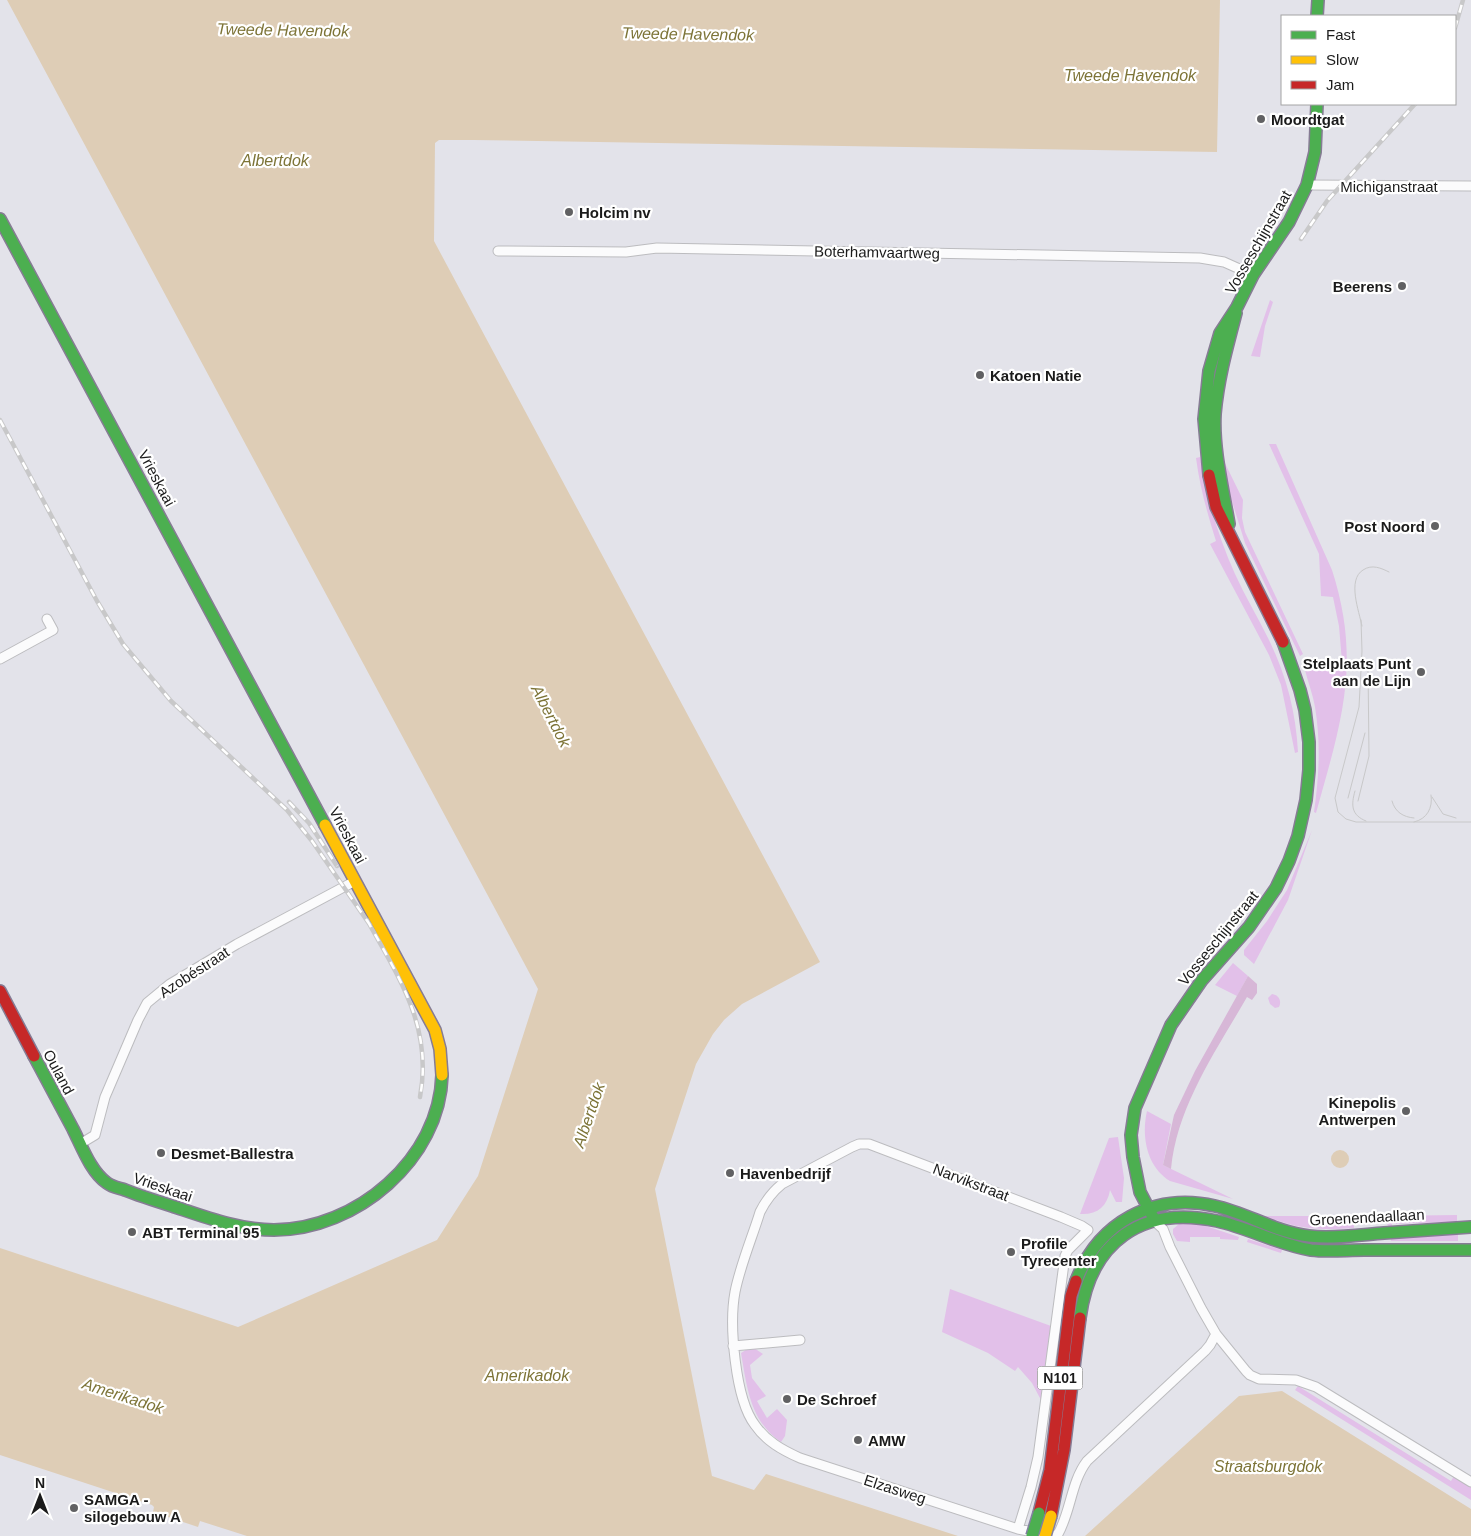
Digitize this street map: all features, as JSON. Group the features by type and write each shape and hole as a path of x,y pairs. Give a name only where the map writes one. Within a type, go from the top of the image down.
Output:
{"street":[{"path":"1318,0 1318,15"},
{"name":"Vosseschijnstraat","path":"1317,105 1315,152 1307,185 1289,222 1253,275 1238,307 1220,333 1208,380 1204,419 1205,456 1210,488 1216,507 1286,649 1300,690 1305,710 1309,742 1309,770 1304,809 1298,836 1289,861 1271,896 1250,927 1202,980 1171,1025 1135,1108 1131,1134 1133,1157 1150,1194 1152,1214 1163,1229 1174,1256 1201,1308 1216,1334 1250,1374 1259,1378 1296,1380 1316,1387 1471,1482"},
{"name":"Michiganstraat","path":"1307,185 1471,186"},
{"name":"Vrieskaai","path":"0,219 426,1012 436,1033 440,1054 442,1077 440,1096 434,1118 425,1139 412,1159 360,1205 314,1225 267,1230 238,1227 145,1198 108,1183 92,1166"},
{"name":"Boterhamvaartweg","path":"498,251 626,252 657,248 1200,258 1224,262 1253,275"},
{"path":"0,659 53,630 47,618"},
{"name":"Azobéstraat","path":"80,1144 95,1135 105,1097 147,1003 170,984 237,944 355,881"},
{"name":"Ouland","path":"0,991 92,1166"},
{"name":"Narvikstraat","path":"852,1147 859,1144 869,1144 884,1148 1061,1217 1088,1230"},
{"name":"Elzasweg","path":"852,1147 782,1184 773,1191 759,1216 735,1290 732,1309 733,1346 742,1395 749,1416 761,1433 774,1444 800,1458 1018,1530 1053,1536 1058,1534 1062,1527 1078,1476 1086,1461 1205,1351 1216,1334"},
{"name":"Groenendaallaan","path":"1152,1214 1181,1203 1214,1206 1297,1235 1319,1237 1470,1227"},
{"name":"N101","path":"1032,1536 1050,1470 1071,1296 1075,1282 1093,1248 1114,1226 1129,1217 1152,1214"},
{"name":"N101","path":"1044,1536 1058,1494 1062,1471 1074,1359 1084,1293 1094,1267 1106,1250 1152,1214"},
{"name":"Groenendaallaan","path":"1152,1214 1207,1219 1290,1245 1313,1250 1471,1250"},
{"path":"1018,1530 1036,1470 1065,1256 1068,1250 1088,1230 1094,1231 1114,1226"},
{"path":"733,1346 800,1340"}],"shaded area":[{"path":"1270,300 1273,302 1265,326 1260,357 1251,356"},
{"path":"1269,444 1276,444 1332,570 1341,603 1346,635 1345,693 1333,750 1316,813 1314,812 1319,747 1317,720 1305,670 1342,662 1339,626 1333,597 1321,596 1319,554"},
{"path":"1200,457 1206,487 1223,545 1239,582 1264,630 1285,679 1295,722 1298,752 1295,753 1281,685 1269,655 1210,544 1216,541 1200,480 1196,458"},
{"path":"1222,457 1243,500 1242,518 1245,532 1303,654 1300,656 1245,543 1225,479"},
{"path":"1312,830 1288,900 1254,964 1244,955 1244,950 1267,921 1287,890"},
{"path":"1233,963 1248,976 1237,996 1215,985"},
{"path":"1248,976 1257,984 1257,993 1252,1000 1247,997 1200,1080 1181,1123 1171,1169 1163,1165 1174,1115 1195,1071"},
{"path":"1272,994 1279,999 1279,1007 1275,1008 1270,1004 1268,998"},
{"path":"1147,1111 1171,1124 1163,1165 1233,1199 1170,1181 1162,1175 1151,1160 1148,1150 1145,1131"},
{"path":"1118,1137 1124,1178 1122,1202 1116,1202 1110,1190 1109,1196 1100,1209 1091,1213 1080,1214 1109,1138"},
{"path":"1457,1215 1457,1223 1392,1224 1392,1227 1389,1227 1382,1216"},
{"path":"1264,1216 1365,1216 1370,1224 1354,1225 1354,1228 1314,1228 1295,1226 1276,1220 1274,1222"},
{"path":"1179,1224 1203,1225 1239,1237 1238,1240 1220,1239 1220,1237 1190,1237 1190,1242 1177,1241 1173,1234 1173,1229"},
{"path":"1458,1232 1458,1241 1391,1241 1390,1235"},
{"path":"1248,1239 1282,1250 1281,1253 1247,1242"},
{"path":"950,1289 1051,1326 1041,1400 1032,1383 1018,1367 1015,1371 988,1353 942,1332"},
{"path":"749,1348 754,1348 763,1354 750,1365 752,1378 766,1396 757,1401 767,1418 777,1409 787,1420 785,1436 781,1442 771,1434 756,1414 748,1391 741,1353"},
{"path":"1298,1386 1451,1481 1454,1476 1471,1486 1471,1500 1295,1390"}],"water":[{"path":"7,0 1220,0 1217,152 473,140 439,140 435,143 434,241 820,962 742,1004 724,1020 713,1034 696,1064 655,1189 712,1476 754,1490 766,1474 958,1536 247,1536 200,1521 198,1527 153,1512 154,1507 152,1505 0,1455 0,1248 238,1327 437,1240 478,1176 538,989"},
{"path":"1336,1150 1344,1150 1349,1155 1347,1166 1336,1168 1331,1163 1331,1155"},
{"name":"Straatsburgdok","path":"1282,1391 1471,1509 1471,1536 1085,1536 1239,1396"}],"tram line":[{"path":"1362,626 1355,596 1358,575 1370,567 1380,568 1389,572"},
{"path":"1361,620 1362,651 1359,707 1335,798 1338,812 1346,819 1356,822 1471,822"},
{"path":"1358,801 1369,756 1368,665"},
{"path":"1348,798 1365,733"},
{"path":"1355,791 1353,809 1357,816 1366,821"},
{"path":"1414,822 1426,816 1431,804 1431,795"},
{"path":"1432,797 1443,814 1456,818"},
{"path":"1392,801 1400,813 1414,818"}],"railway":[{"path":"1456,24 1463,0"},
{"path":"1301,239 1327,201 1414,105"},
{"path":"0,420 97,601 123,644 171,701 287,810 312,841 370,925"},
{"path":"289,802 309,823 337,866"},
{"path":"367,920 401,983 417,1026 422,1048 423,1072 420,1097"}],"traffic: fast":[{"path":"1317,15 1318,0"},
{"path":"1209,475 1204,419 1209,371 1220,333 1237,307 1253,275 1289,222 1307,185 1315,152 1317,105"},
{"path":"0,219 325,825"},
{"path":"1229,524 1217,455 1215,414 1226,351 1236,313"},
{"path":"1153,1217 1140,1192 1133,1157 1131,1135 1135,1108 1171,1025 1202,980 1249,927 1276,888 1298,836 1306,800 1309,742 1305,710 1300,690 1283,642"},
{"path":"34,1056 87,1159 101,1178 111,1186 235,1225 274,1230 305,1227 335,1218 363,1203 388,1184 410,1161 426,1135 438,1106 442,1075"},
{"path":"1076,1281 1098,1243 1113,1228 1130,1216 1150,1208 1170,1204 1192,1203 1215,1206 1284,1231 1318,1237 1471,1227"},
{"path":"1080,1318 1086,1291 1095,1269 1108,1250 1124,1235 1143,1225 1165,1219 1190,1217 1217,1221 1299,1248 1311,1250 1471,1250"},
{"path":"1032,1536 1039,1513"}],"traffic: slow":[{"path":"325,825 435,1030 440,1049 442,1075"},
{"path":"1045,1536 1051,1516"}],"traffic: jam":[{"path":"1209,475 1216,507 1283,642"},
{"path":"0,991 34,1056"},
{"path":"1039,1513 1050,1470 1071,1296 1076,1281"},
{"path":"1051,1516 1064,1450 1080,1318"}],"place":[{"name":"Moordtgat","path":"1261,119"},
{"name":"Holcim nv","path":"569,212"},
{"name":"Beerens","path":"1402,286"},
{"name":"Katoen Natie","path":"980,375"},
{"name":"Post Noord","path":"1435,526"},
{"name":"Stelplaats Punt aan de Lijn","path":"1421,672"},
{"name":"Kinepolis Antwerpen","path":"1406,1111"},
{"name":"Desmet-Ballestra","path":"161,1153"},
{"name":"Havenbedrijf","path":"730,1173"},
{"name":"ABT Terminal 95","path":"132,1232"},
{"name":"Profile Tyrecenter","path":"1011,1252"},
{"name":"De Schroef","path":"787,1399"},
{"name":"AMW","path":"858,1440"},
{"name":"SAMGA - silogebouw A","path":"74,1508"}],"water label":[{"name":"Tweede Havendok","path":"283,30"},
{"name":"Tweede Havendok","path":"688,34"},
{"name":"Tweede Havendok","path":"1130,75"},
{"name":"Albertdok","path":"275,160"},
{"name":"Albertdok","path":"551,716"},
{"name":"Albertdok","path":"589,1115"},
{"name":"Amerikadok","path":"527,1375"},
{"name":"Amerikadok","path":"123,1396"}]}
